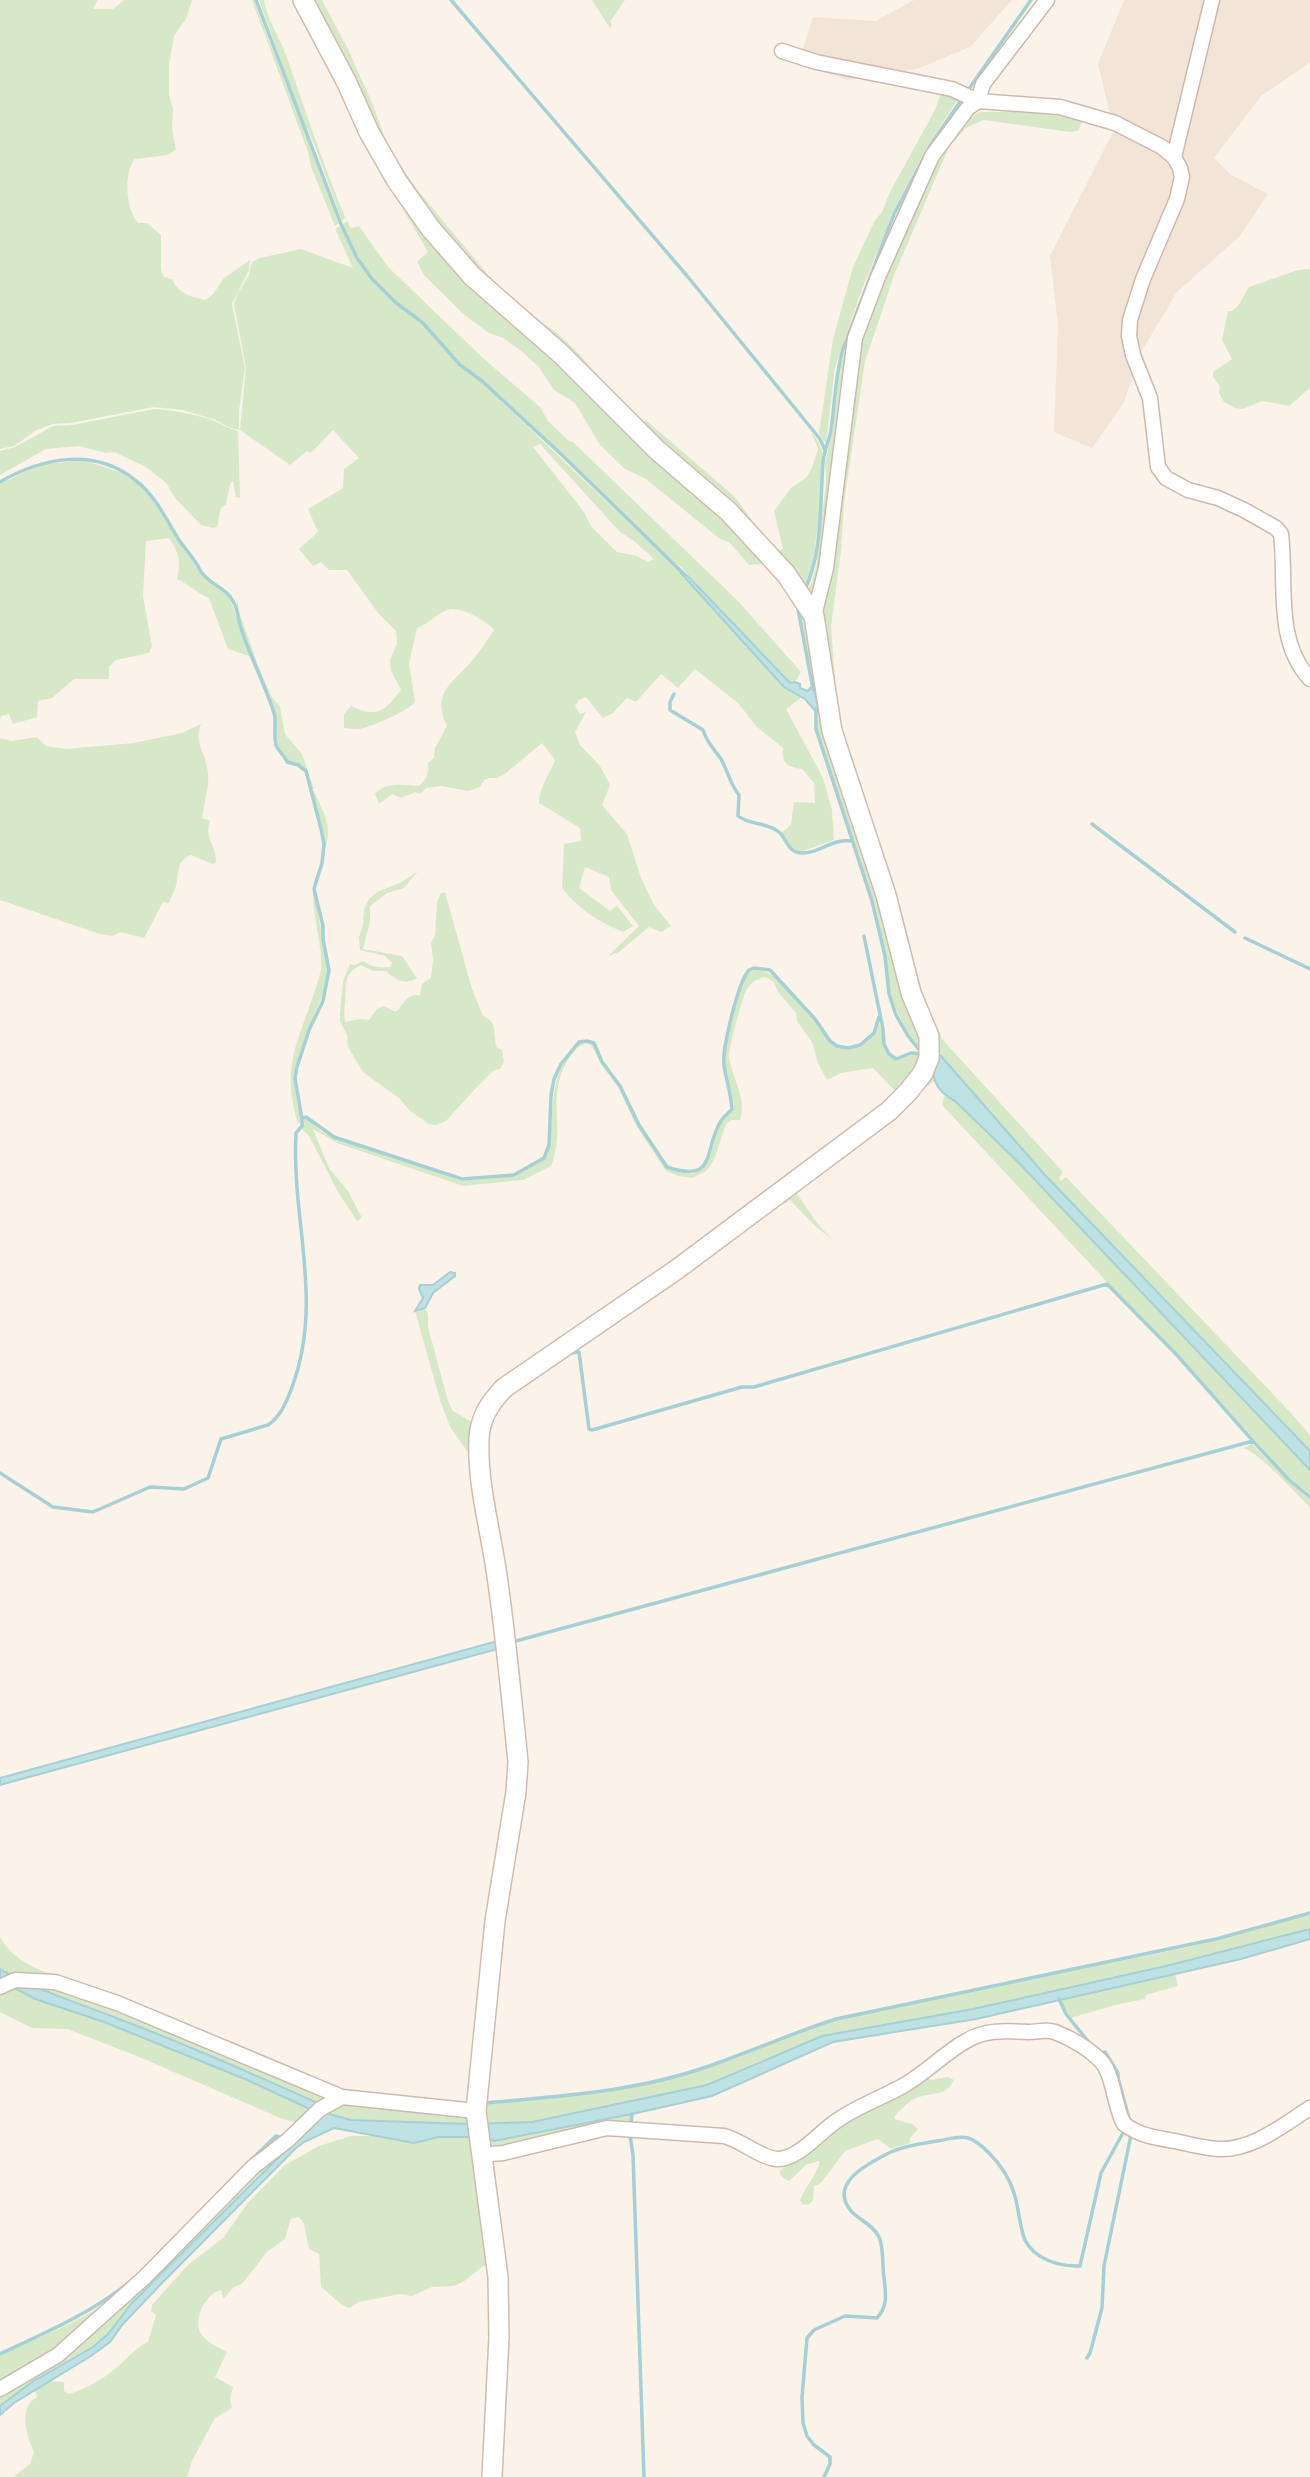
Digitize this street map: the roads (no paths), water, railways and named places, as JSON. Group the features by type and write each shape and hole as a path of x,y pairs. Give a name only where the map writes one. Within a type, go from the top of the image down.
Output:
{"street":[{"path":"303,0 369,132 390,169 431,229 472,276 561,354 657,450 729,512 786,574 814,616"},
{"path":"492,2477 499,2350 498,2277 477,2113 495,1921 516,1792 518,1762 498,1579 481,1472 479,1438 483,1417 491,1402 504,1388 676,1270 889,1111 923,1073 929,1058 929,1036 911,993 886,895 832,731 814,616 826,568 855,338 878,277 932,156 968,108 978,101 983,84 1047,0"},
{"path":"1212,0 1174,156 1182,177 1177,199 1143,279 1130,320 1129,335 1133,355 1150,398 1158,467 1166,478 1188,490 1218,498 1244,510 1281,534 1283,601 1288,639 1299,666 1310,679"},
{"path":"782,51 816,62 952,89 978,101 1060,107 1139,134 1174,156"},
{"path":"0,1987 15,1980 55,1982 117,2003 342,2097 477,2113"},
{"path":"480,2145 503,2153 607,2128 724,2136 736,2139 774,2159 782,2159 796,2152 850,2112 923,2073 963,2043 999,2031 1044,2030 1086,2048 1103,2062 1124,2124 1141,2134 1156,2138 1219,2149 1235,2147 1264,2137 1310,2108"},
{"path":"0,2389 58,2356 145,2277 253,2167 288,2140 320,2109 342,2097"}],"water":[{"path":"680,572 688,576 790,683 800,684 800,688 808,691 813,685 819,712 805,699 784,687"},
{"path":"941,1056 1045,1175 1310,1451 1310,1470 1018,1162 955,1101 943,1093 935,1082 934,1075 936,1062"},
{"path":"450,1272 455,1273 455,1276 433,1293 425,1308 415,1311 423,1298 420,1285 433,1285"},
{"path":"501,1640 501,1648 0,1785 0,1778"},
{"path":"1310,1929 1310,1939 1241,1959 976,2019 833,2042 712,2096 632,2114 494,2141 486,2137 439,2137 414,2143 334,2128 296,2148 163,2282 123,2324 110,2342 14,2403 0,2415 0,2406 32,2382 93,2347 108,2334 132,2303 280,2156 314,2111 245,2079 104,2022 35,1999 0,1980 0,1969 44,1990 170,2039 322,2105 329,2114 351,2120 469,2124 532,2122 707,2085 822,2036 973,2009 1166,1966"}],"waterway":[{"path":"256,0 341,224 357,258 372,279 395,302 423,323 460,365 482,381 562,455 685,575"},
{"path":"451,0 688,277 820,439 825,450"},
{"path":"966,93 1031,0"},
{"path":"804,591 818,545 824,454 831,430 843,349 894,214 931,144 962,99"},
{"path":"0,482 33,467 68,460 102,463 119,470 135,480 148,493 203,575 231,598 274,713 276,745 287,762 306,771 324,844 322,863 314,889 323,926 329,970 323,1001 309,1030 295,1078 302,1119 302,1126 296,1133 296,1166 306,1293 301,1357 285,1405 268,1425 221,1439 208,1478 184,1489 150,1487 93,1512 53,1507 0,1473"},
{"path":"797,604 813,689"},
{"path":"674,694 670,710 703,730 721,759 739,795 738,816 779,832 797,852 808,853 838,842 851,841"},
{"path":"816,709 816,729 872,901 885,956 889,994 896,1015 921,1052"},
{"path":"1092,824 1235,932"},
{"path":"864,936 884,1044 889,1054 896,1059 911,1053 923,1054"},
{"path":"1245,938 1310,969"},
{"path":"302,1119 306,1117 334,1137 462,1179 514,1175 544,1158 549,1145 554,1079 561,1064 579,1042 587,1041 594,1043 602,1062 620,1086 639,1125 667,1167 694,1171 706,1161 716,1132 732,1109 724,1057 736,1001 749,970 770,970 837,1046 848,1048 860,1045 874,1033 879,1017"},
{"path":"570,1353 579,1352 589,1429 592,1430 742,1387 754,1387 1107,1284 1176,1354 1253,1441"},
{"path":"512,1642 1253,1441 1288,1479 1310,1497"},
{"path":"485,2103 597,2092 652,2082 706,2067 836,2019 1216,1939 1310,1913"},
{"path":"1059,1999 1066,2014 1091,2045"},
{"path":"1098,2054 1105,2052 1118,2073 1130,2122"},
{"path":"631,2123 632,2114"},
{"path":"824,2477 830,2457 814,2445 807,2436 803,2423 802,2397 807,2338 814,2330 845,2316 877,2318 883,2309 886,2295 881,2241 874,2229 852,2212 845,2202 844,2192 854,2175 891,2152 956,2137 974,2140 1007,2176 1029,2247 1048,2260 1080,2266 1101,2173 1124,2131 1131,2135 1104,2266 1102,2308 1087,2358"},
{"path":"630,2135 633,2155 644,2477"},
{"path":"251,2160 276,2136 285,2139"},
{"path":"0,2354 81,2314 127,2284"}]}
